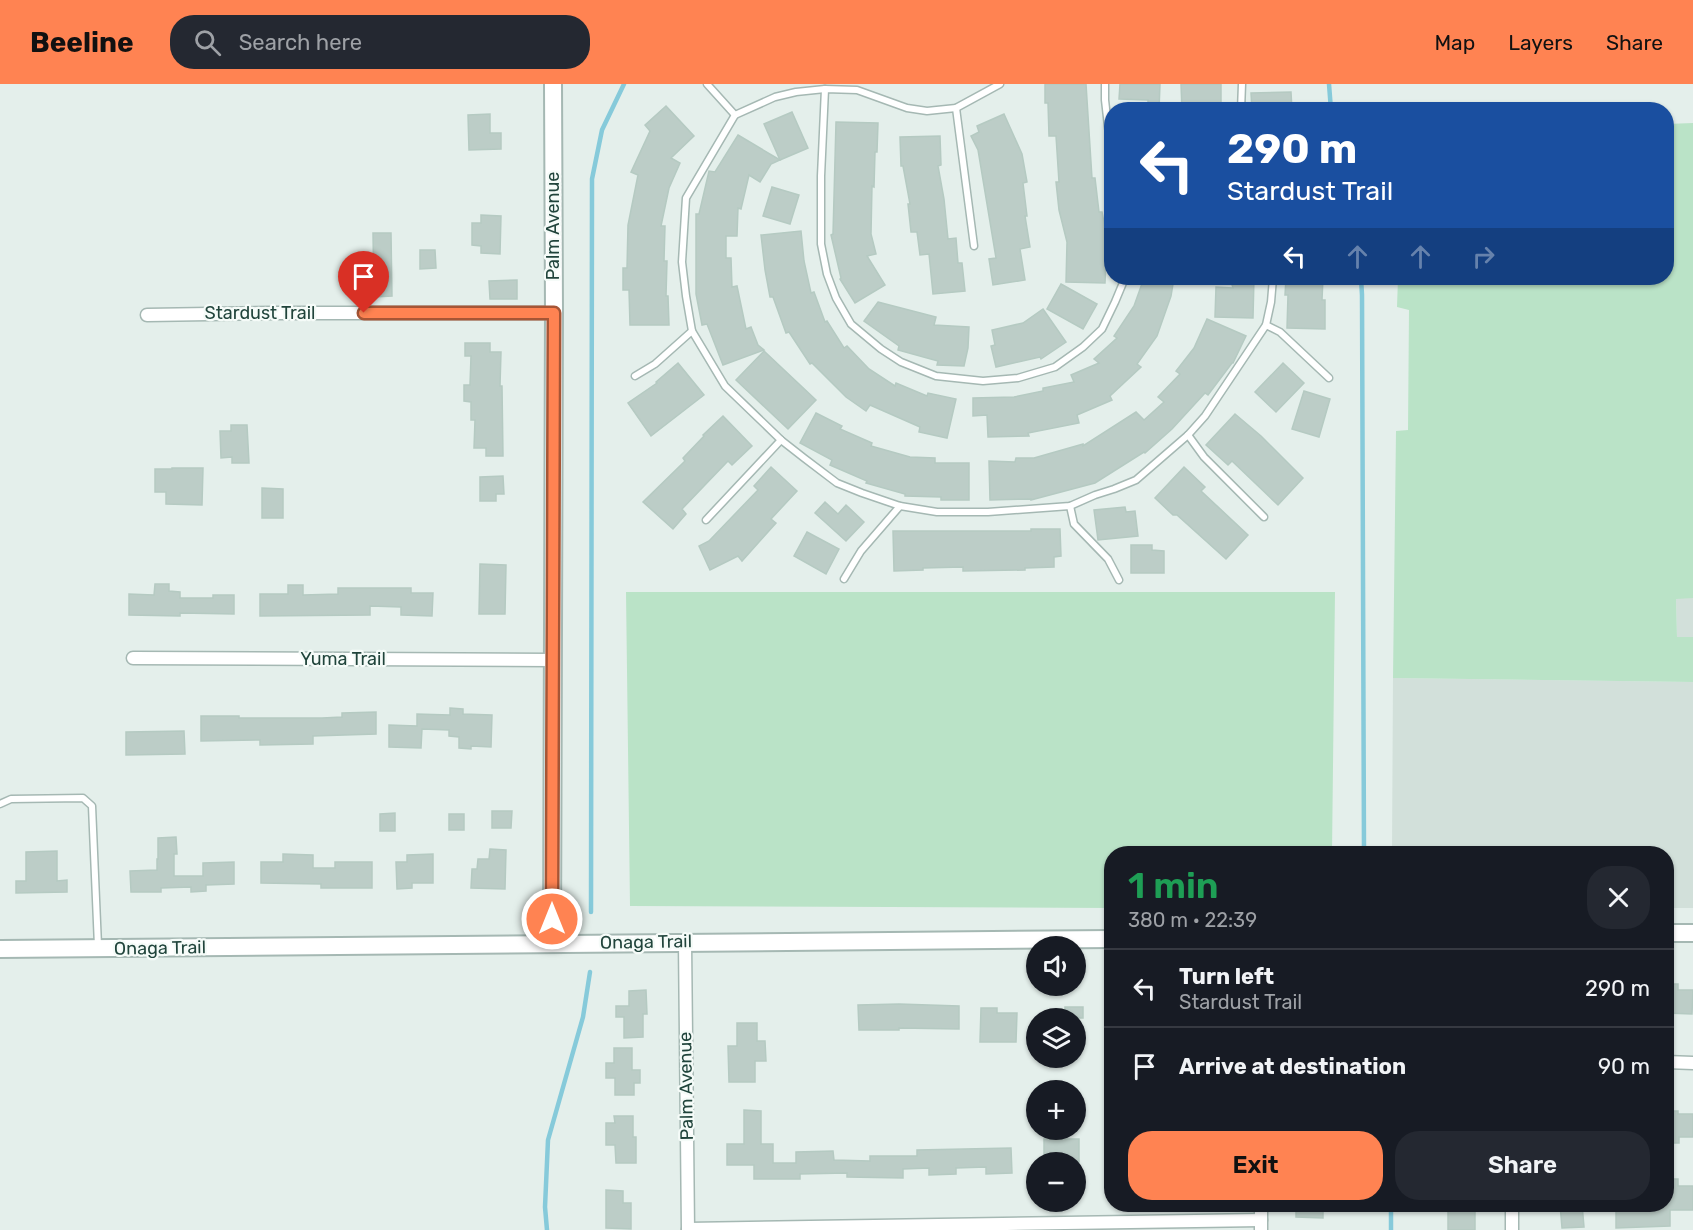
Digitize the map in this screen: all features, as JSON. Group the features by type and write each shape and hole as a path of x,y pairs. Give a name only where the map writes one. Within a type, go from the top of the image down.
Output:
{"street":[{"name":"Palm Avenue","path":"552,944 553,84"},
{"name":"Stardust Trail","path":"147,315 554,313"},
{"name":"Yuma Trail","path":"133,658 552,660"},
{"path":"1674,933 1693,933"},
{"name":"Onaga Trail","path":"0,949 1104,939"},
{"name":"Palm Avenue","path":"685,942 688,1229"},
{"path":"1674,1062 1693,1063"},
{"path":"1512,1212 1512,1230"},
{"path":"688,1229 1261,1225"}],"lane":[{"path":"707,84 735,115"},
{"path":"1000,84 956,108 927,111 907,108 857,90 825,89 786,94 735,115 686,198 682,262 692,331 725,386 781,440 837,483 900,506 937,512 988,512 1070,506 1136,480 1188,435 1205,416 1266,325 1272,285"},
{"path":"1105,84 1105,102"},
{"path":"1241,102 1242,84"},
{"path":"825,89 821,244 827,274 836,298 851,324 881,349 901,362 936,376 983,381 1018,378 1055,367 1083,347 1102,329 1122,285"},
{"path":"956,108 974,246"},
{"path":"1266,325 1280,332 1329,378"},
{"path":"635,376 656,364 692,331"},
{"path":"1188,435 1204,457 1264,516"},
{"path":"706,520 781,440"},
{"path":"844,579 861,551 900,506"},
{"path":"1070,506 1074,524 1108,559 1119,580"},
{"path":"0,804 12,799 82,798 92,806 98,949"}],"shaded area":[{"path":"1676,598 1693,598 1693,637 1677,637"},
{"path":"1393,678 1693,682 1693,908 1674,908 1674,846 1392,846"}],"green space":[{"path":"1693,123 1693,598 1676,599 1677,637 1693,637 1693,682 1393,678 1396,431 1408,430 1409,310 1397,307 1398,285 1674,285 1674,124"},
{"path":"626,592 1335,592 1332,846 1104,846 1104,908 630,906"}],"building":[{"path":"1045,84 1086,84 1092,178 1095,178 1099,212 1102,212 1104,222 1104,283 1066,282 1067,242 1059,210 1056,182 1059,182 1056,136 1049,136 1048,103 1045,103"},
{"path":"1120,84 1160,84 1159,102 1119,99"},
{"path":"1181,84 1221,84 1221,102 1182,102"},
{"path":"1291,92 1292,102 1252,102 1251,93"},
{"path":"666,106 694,136 671,158 680,163 669,188 661,226 665,226 664,261 667,261 666,296 668,296 669,325 630,325 629,290 623,290 623,268 627,268 628,225 638,175 631,172 650,131 645,125"},
{"path":"792,112 808,148 780,160 764,124"},
{"path":"490,114 490,133 501,133 501,149 469,150 468,115"},
{"path":"1004,114 1022,154 1027,182 1023,183 1030,247 1020,249 1025,280 993,285 989,259 996,258 978,150 971,136 979,132 977,126"},
{"path":"836,122 878,123 874,187 872,186 871,234 876,254 867,256 885,285 855,303 840,279 831,235 833,234"},
{"path":"738,135 780,160 771,164 760,182 749,175 741,209 738,208 737,236 726,236 726,258 731,258 732,287 737,286 746,329 751,327 758,345 764,350 723,365 707,324 702,325 696,294 696,214 699,214 709,171 715,172"},
{"path":"940,136 941,165 938,166 948,239 956,238 958,263 962,263 965,291 933,294 929,254 920,255 917,232 911,232 908,204 910,204 903,166 901,166 900,137"},
{"path":"772,187 799,195 790,224 763,216"},
{"path":"481,215 501,216 500,254 481,253 481,246 472,245 472,223 481,223"},
{"path":"801,231 804,261 811,293 814,292 825,322 827,321 844,348 847,346 869,369 895,386 896,383 927,396 928,393 956,399 947,438 919,432 920,427 870,405 866,411 846,397 812,363 810,364 789,332 786,333 773,297 770,297 761,235"},
{"path":"373,233 391,233 392,296 374,297"},
{"path":"420,250 435,250 436,268 420,269"},
{"path":"517,280 517,299 490,299 489,281"},
{"path":"1061,284 1097,304 1083,329 1047,309"},
{"path":"1142,285 1173,285 1157,336 1137,364 1141,367 1110,396 1112,400 1077,415 1079,423 1028,433 1029,436 988,437 987,415 973,416 973,398 1014,397 1074,382 1071,375 1099,363 1094,359 1117,338 1114,336 1134,306"},
{"path":"1232,285 1254,285 1253,318 1215,317 1216,287 1233,288"},
{"path":"1286,285 1323,285 1325,329 1287,328 1288,295 1285,295"},
{"path":"878,302 936,317 934,325 969,327 964,366 937,365 938,361 898,350 899,346 864,321"},
{"path":"1043,309 1066,342 1041,359 1040,357 996,367 991,346 995,345 992,330 1023,323"},
{"path":"1207,319 1246,336 1233,363 1208,395 1205,393 1172,429 1145,453 1095,483 1031,500 990,500 989,461 1015,462 1016,458 1034,458 1083,444 1083,446 1136,412 1144,420 1164,402 1158,397 1180,374 1176,371 1194,348"},
{"path":"465,343 490,343 490,352 501,352 503,456 486,456 486,448 474,448 475,420 471,420 471,402 464,401 464,385 470,385 471,356 465,356"},
{"path":"764,351 816,400 788,429 736,380"},
{"path":"678,363 704,395 651,436 628,403 657,383"},
{"path":"1283,363 1304,383 1276,412 1255,392"},
{"path":"1304,391 1330,399 1319,437 1292,429"},
{"path":"816,413 842,426 840,429 872,443 871,446 910,457 935,458 935,463 969,463 969,500 905,496 905,494 866,483 867,481 830,465 832,460 800,443"},
{"path":"1235,414 1303,478 1278,505 1232,461 1228,465 1206,445"},
{"path":"723,416 752,446 732,465 728,461 682,509 686,514 673,529 643,502 685,461 683,458"},
{"path":"231,425 247,425 249,463 232,463 232,457 221,458 220,431 231,431"},
{"path":"771,467 797,491 771,519 776,523 742,561 738,556 710,570 699,546 709,541 758,490 754,486"},
{"path":"1184,467 1205,487 1201,491 1248,535 1226,559 1155,498"},
{"path":"203,468 202,505 166,504 166,492 155,492 155,469"},
{"path":"503,476 504,494 496,494 496,501 480,501 480,477"},
{"path":"262,488 283,489 283,518 262,518"},
{"path":"825,502 838,514 846,505 864,522 846,541 815,513"},
{"path":"1125,507 1126,512 1135,511 1138,536 1098,540 1094,510"},
{"path":"1031,529 1060,529 1061,556 1054,557 1054,567 963,571 963,567 923,568 923,570 894,571 893,531 1031,531"},
{"path":"807,532 839,549 826,574 794,556"},
{"path":"1131,545 1152,545 1152,550 1164,551 1164,573 1131,573"},
{"path":"480,564 506,565 505,614 479,614"},
{"path":"155,584 169,584 169,591 180,592 180,598 213,598 213,595 234,595 234,614 129,615 129,594 154,595"},
{"path":"288,585 303,585 303,595 338,594 338,588 411,588 411,593 433,593 432,616 401,615 401,607 370,606 370,615 260,616 260,594 288,594"},
{"path":"450,708 463,709 463,714 492,715 491,747 459,748 459,737 449,736 449,730 422,729 421,748 389,747 389,725 417,726 417,714 450,715"},
{"path":"376,712 376,734 313,736 313,744 260,745 260,740 201,741 201,716 322,718 342,717 342,713"},
{"path":"184,731 185,754 126,755 126,732"},
{"path":"492,811 512,811 511,828 492,828"},
{"path":"395,813 395,831 380,831 380,814"},
{"path":"449,814 464,814 464,830 449,830"},
{"path":"176,837 177,854 174,854 174,876 203,876 203,863 234,862 234,884 206,885 206,891 191,892 191,887 161,888 161,892 131,892 130,871 157,870 158,838"},
{"path":"490,849 506,850 505,889 471,888 472,869 477,869 478,859 489,859"},
{"path":"57,851 57,881 67,880 67,892 16,893 16,881 26,881 26,852"},
{"path":"283,854 313,855 313,868 335,868 335,862 372,862 372,888 321,888 321,884 261,883 261,862 283,862"},
{"path":"433,854 433,883 412,883 412,888 397,889 396,862 407,862 407,855"},
{"path":"1674,984 1678,984 1678,990 1693,990 1692,1014 1674,1013"},
{"path":"646,990 647,1014 643,1014 643,1037 624,1038 624,1017 616,1017 616,1006 629,1006 629,991"},
{"path":"858,1005 959,1006 959,1029 859,1030"},
{"path":"981,1008 997,1008 997,1013 1017,1013 1016,1042 980,1042"},
{"path":"737,1023 757,1023 757,1041 765,1041 766,1061 755,1061 755,1082 729,1082 728,1046 737,1046"},
{"path":"614,1048 632,1048 632,1070 640,1070 640,1083 634,1083 634,1095 615,1095 615,1078 606,1078 606,1063 614,1063"},
{"path":"744,1110 761,1111 761,1144 773,1144 773,1163 796,1163 796,1152 833,1151 834,1160 870,1161 870,1156 917,1156 917,1150 1011,1148 1012,1173 986,1174 986,1167 956,1168 956,1174 929,1175 929,1168 903,1169 903,1178 847,1177 847,1173 800,1174 800,1179 754,1179 754,1165 727,1165 727,1144 744,1144"},
{"path":"1674,1111 1678,1111 1678,1114 1693,1114 1693,1137 1679,1137 1679,1143 1674,1143"},
{"path":"614,1116 633,1116 636,1163 616,1163 615,1145 606,1145 606,1123 615,1123"},
{"path":"1044,1140 1079,1140 1079,1152 1044,1152"},
{"path":"1674,1179 1678,1179 1678,1186 1693,1186 1693,1210 1674,1210"},
{"path":"606,1190 623,1191 623,1203 631,1203 631,1229 606,1228"},
{"path":"1296,1212 1323,1212 1323,1218 1296,1217"},
{"path":"1448,1212 1475,1212 1475,1230 1448,1230"},
{"path":"1561,1212 1583,1212 1584,1227 1562,1228"},
{"path":"1616,1212 1670,1212 1670,1226 1616,1228"}],"waterway":[{"path":"591,912 592,179 602,130 624,84"},
{"path":"1329,84 1330,102"},
{"path":"1361,285 1364,846"},
{"path":"547,1230 545,1207 548,1140 583,1017 590,972"},
{"path":"1391,1212 1391,1230"}],"route":[{"path":"364,313 554,313 552,919"}]}
